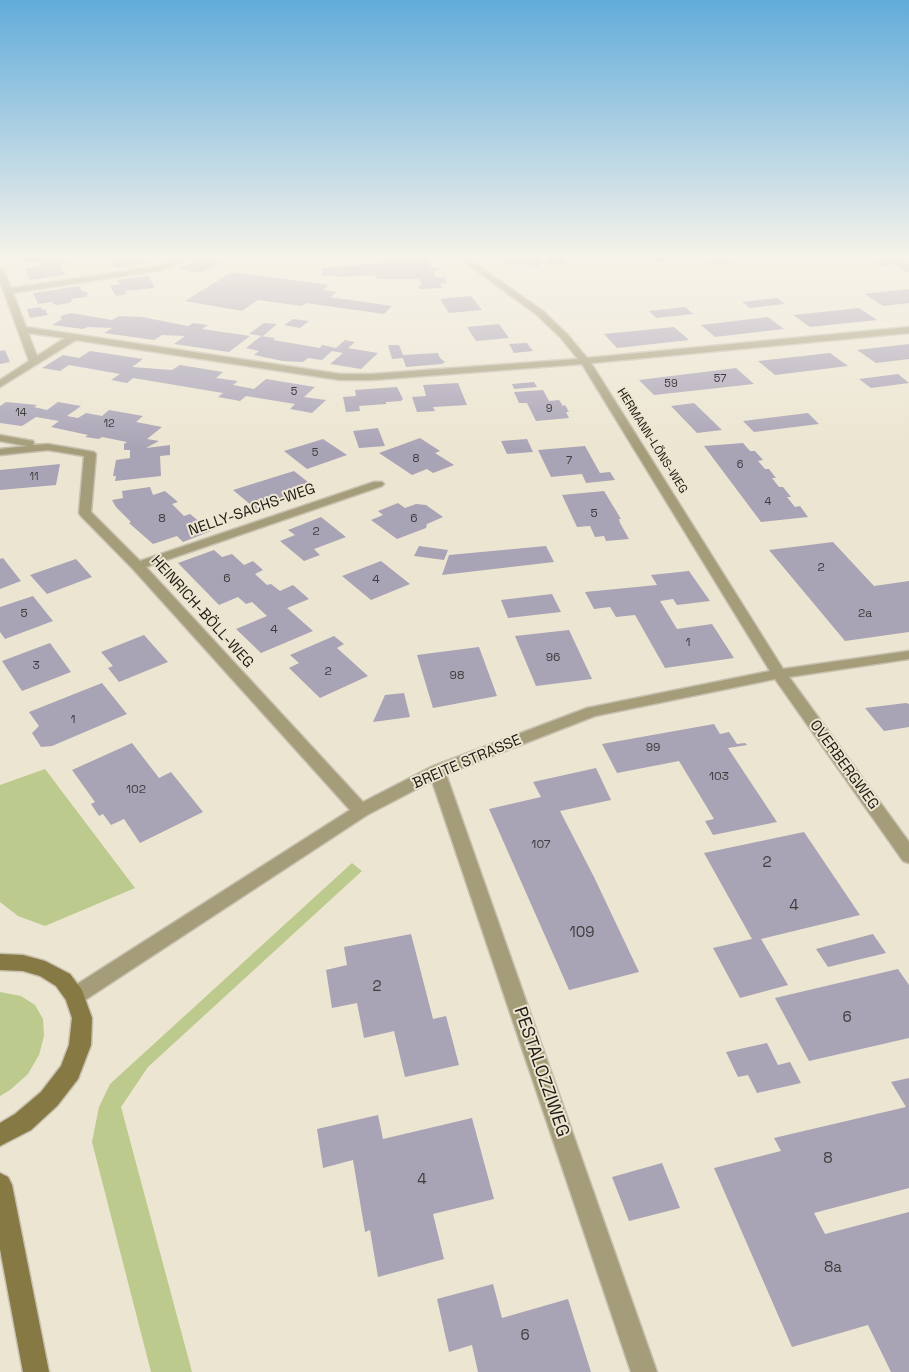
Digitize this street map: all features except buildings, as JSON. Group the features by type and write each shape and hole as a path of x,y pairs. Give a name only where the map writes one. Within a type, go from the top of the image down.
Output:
{"main road":[{"path":"0,962 23,962 45,969 63,980 75,996 82,1018 80,1045 70,1072 49,1099 23,1122 0,1135"},
{"path":"0,1185 36,1372"}],"street":[{"path":"18,321 34,362"},
{"name":"HERMANN-LÖNS-WEG","path":"548,321 585,361 779,674"},
{"path":"21,329 340,377 372,377 585,361 909,330"},
{"path":"0,384 74,337"},
{"name":"HEINRICH-BÖLL-WEG","path":"0,438 90,454 84,513 138,566 361,811"},
{"name":"HEINRICH-BÖLL-WEG","path":"0,452 48,447"},
{"name":"NELLY-SACHS-WEG","path":"138,566 378,484"},
{"name":"BREITE STRASSE","path":"75,996 361,811 437,771 592,712 779,674 909,655"},
{"name":"OVERBERGWEG","path":"779,674 909,856"},
{"name":"PESTALOZZIWEG","path":"437,771 644,1372"}],"green space":[{"path":"45,769 135,888 45,926 18,916 0,902 0,785"},
{"path":"352,863 362,871 148,1067 121,1107 192,1372 151,1372 92,1142 99,1107 110,1084"},
{"path":"0,992 21,996 35,1005 43,1019 44,1036 39,1055 28,1074 0,1096"}]}
